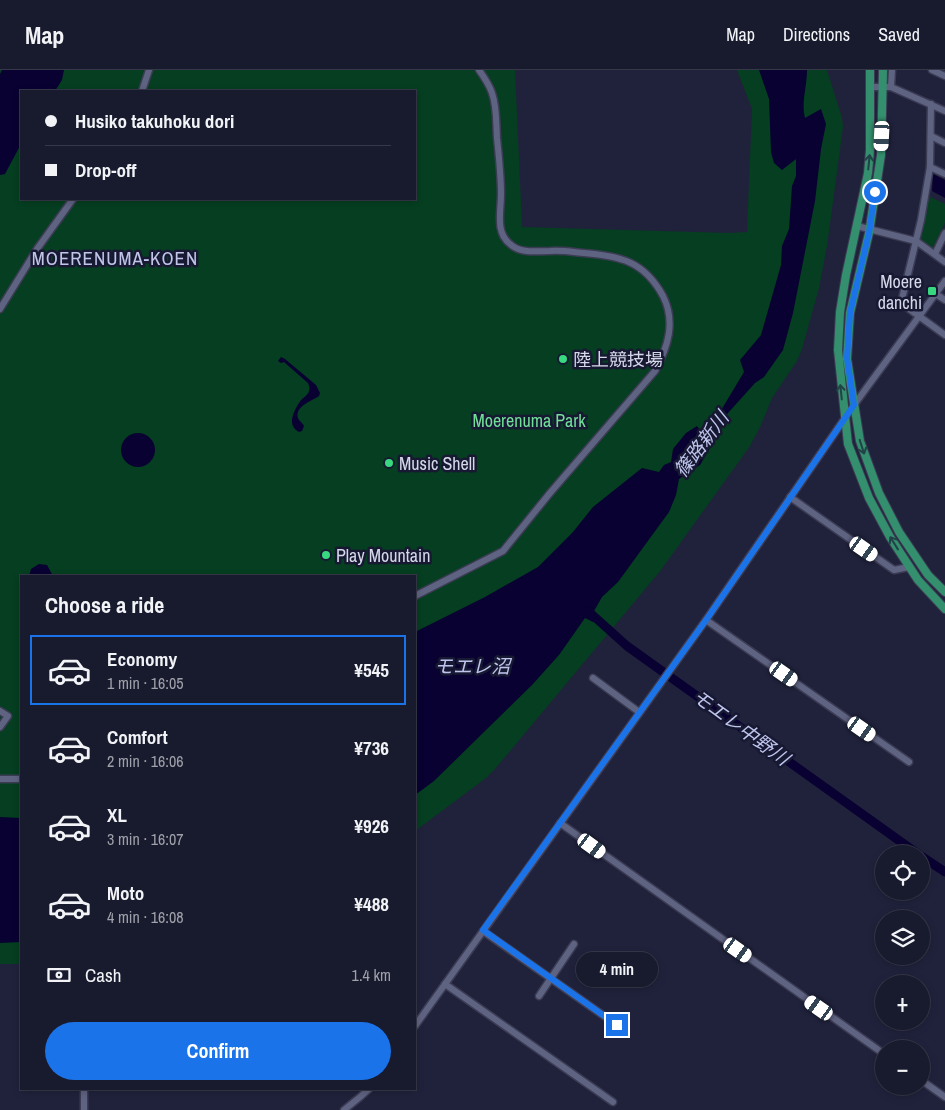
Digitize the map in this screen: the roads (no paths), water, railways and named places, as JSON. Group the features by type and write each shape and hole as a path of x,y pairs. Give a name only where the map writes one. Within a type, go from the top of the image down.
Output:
{"main road":[{"path":"870,70 869,158 840,312 838,350 848,444 869,498 890,537 918,580 945,609"},
{"path":"884,70 887,87 881,155 870,230 850,313 847,358 860,441 879,493 900,532 928,575 945,592"}],"street":[{"path":"142,90 149,70"},
{"path":"416,595 504,551 654,371 664,354 670,327 667,306 661,292 652,278 634,264 608,255 552,250 526,251 513,246 504,238 500,227 501,194 495,106 492,92 485,78 478,70"},
{"path":"887,87 892,70"},
{"path":"932,70 945,76"},
{"path":"871,87 887,87 945,111"},
{"path":"931,104 930,167 916,241 900,303 945,335"},
{"path":"931,136 945,142"},
{"path":"930,167 945,174"},
{"path":"0,309 37,249 72,200"},
{"path":"857,226 916,241 945,262"},
{"path":"935,254 945,233"},
{"path":"416,1025 706,620 854,405 945,281"},
{"path":"936,294 945,300"},
{"path":"790,497 894,570 909,567"},
{"path":"706,620 908,762"},
{"path":"592,678 639,712"},
{"path":"0,711 8,716 0,727"},
{"path":"0,779 20,779"},
{"path":"560,823 875,1048"},
{"path":"483,930 617,1025"},
{"path":"539,996 574,944"},
{"path":"445,984 613,1102"},
{"path":"930,1086 945,1097"},
{"path":"84,1090 84,1110"},
{"path":"344,1110 368,1090"}],"water":[{"path":"2,70 64,70 62,80 56,90 20,90 20,146 5,174 0,175 0,74"},
{"name":"モエレ沼","path":"759,70 807,70 805,118 821,109 826,124 815,201 793,313 783,350 764,377 755,383 728,413 712,439 713,443 700,465 679,479 676,495 669,512 618,582 602,597 594,611 599,616 593,622 585,618 559,655 532,685 434,781 416,794 416,632 485,597 538,567 573,532 593,507 642,468 659,472 664,465 671,462 673,449 686,433 697,426 705,437 744,372 740,360 761,335 781,265 782,246 789,229 792,186 796,176 796,159 782,170 774,163 771,152 769,99"},
{"path":"933,174 945,180 945,198 932,191"},
{"path":"281,357 316,385 320,393 319,396 298,411 299,420 304,426 302,431 299,432 293,425 292,417 298,404 307,395 309,387 308,383 284,362 278,361"},
{"path":"138,433 145,434 150,438 154,443 154,457 150,462 145,466 138,467 131,466 126,462 122,457 121,450 122,443 126,438 131,434"},
{"path":"39,564 47,565 52,575 29,575 31,569"},
{"path":"0,817 20,818 20,942 0,943"}],"waterway":[{"name":"モエレ中野川","path":"588,611 627,646 905,845"},
{"name":"モエレ中野川","path":"930,862 945,872"}],"place":[{"name":"Moere danchi","path":"932,291"},
{"name":"陸上競技場","path":"563,359"},
{"name":"Music Shell","path":"389,463"},
{"name":"Play Mountain","path":"326,555"}],"district":[{"name":"MOERENUMA-KOEN","path":"115,258"}],"park label":[{"name":"Moerenuma Park","path":"529,420"}],"water label":[{"name":"篠路新川","path":"701,444"}]}
